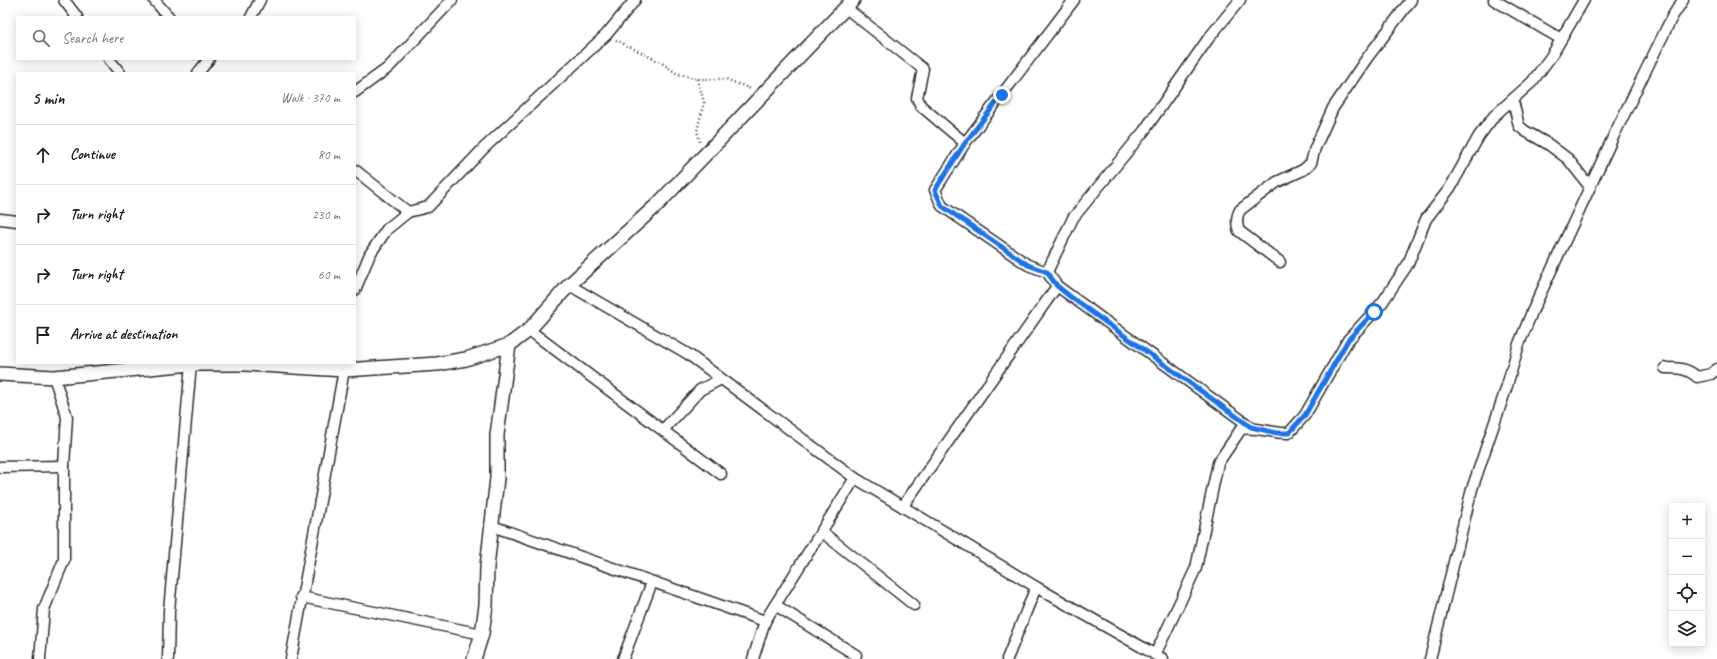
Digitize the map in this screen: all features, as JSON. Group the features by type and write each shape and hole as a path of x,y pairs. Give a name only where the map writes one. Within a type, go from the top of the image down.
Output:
{"street":[{"path":"64,0 76,16"},
{"path":"252,16 260,0"},
{"path":"356,91 388,68 452,0"},
{"path":"356,288 370,254 387,229 408,212 428,207 484,148 606,35 635,0"},
{"path":"1074,0 965,143 935,190 942,206 1028,265 1047,272 1057,286 1251,427 1277,433 1289,433 1305,415 1348,340 1382,303 1408,264 1426,219 1450,188 1479,136 1494,116 1513,101 1532,82 1552,56 1584,0"},
{"path":"1047,272 1073,218 1144,131 1208,39 1240,0"},
{"path":"1280,262 1239,231 1237,220 1240,210 1277,182 1303,170 1312,163 1315,148 1333,108 1367,58 1411,0"},
{"path":"1494,0 1561,39"},
{"path":"1430,659 1472,489 1506,389 1519,344 1532,312 1599,168 1672,17 1683,0"},
{"path":"156,1 168,16"},
{"path":"0,374 54,377 123,367 191,364 330,366 344,370 437,364 466,359 509,345 529,330 569,285 658,204 850,4 923,69 917,98 921,106 965,143"},
{"path":"110,60 119,72"},
{"path":"199,72 208,60"},
{"path":"1513,101 1517,121 1525,131 1548,144 1568,159 1578,169 1590,187"},
{"path":"1578,169 1599,168"},
{"path":"356,171 408,212"},
{"path":"1,219 16,221"},
{"path":"569,285 688,354 855,478 1036,587 1159,657 1196,568 1218,464 1241,429 1251,427"},
{"path":"903,506 1057,286"},
{"path":"529,330 721,474"},
{"path":"474,659 482,634 497,478 497,435 509,345"},
{"path":"168,659 169,611 191,364"},
{"path":"1665,368 1680,368 1690,371 1697,377 1711,374 1717,369"},
{"path":"291,659 344,370"},
{"path":"40,659 44,609 64,560 64,466 67,417 54,377"},
{"path":"663,430 700,390 721,379"},
{"path":"0,467 64,466"},
{"path":"753,659 765,621 855,478"},
{"path":"492,526 765,621"},
{"path":"822,532 914,605"},
{"path":"623,659 652,582"},
{"path":"1007,659 1036,587"},
{"path":"302,597 482,634"},
{"path":"775,605 856,655"}],"path":[{"path":"606,35 662,63 676,73 697,79 726,78 745,85 762,96"},
{"path":"697,79 704,102 697,131 699,142 710,151"}],"route":[{"path":"1002,95 965,143 935,190 942,206 1028,265 1047,272 1057,286 1072,298 1251,427 1277,433 1289,433 1305,415 1348,340 1374,312"}]}
